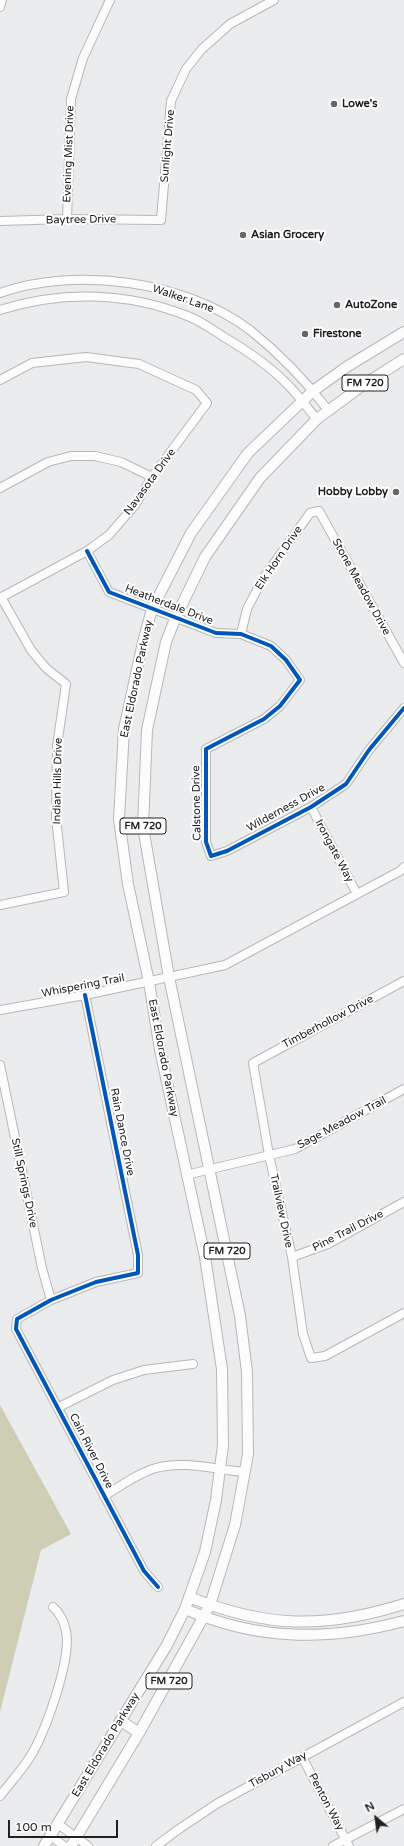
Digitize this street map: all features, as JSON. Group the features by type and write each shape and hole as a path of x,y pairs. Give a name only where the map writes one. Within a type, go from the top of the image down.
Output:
{"main road":[{"name":"East Eldorado Parkway","path":"44,1846 167,1645 185,1609 205,1552 223,1445 222,1369 205,1256 186,1175 160,1050 149,982 128,884 119,819 124,729 143,642 152,609 191,533 244,459 313,391 348,366 404,332"},
{"name":"East Eldorado Parkway","path":"70,1846 139,1732 205,1617 235,1525 248,1454 247,1372 240,1316 169,977 143,826 147,730 166,642 175,619 205,557 260,478 317,419 381,372 404,359"},
{"path":"189,1597 233,1613 271,1621 305,1623 358,1617 404,1604"},
{"path":"185,1609 205,1617 267,1633 302,1635 362,1631 404,1621"},
{"path":"121,1720 139,1732"}],"street":[{"path":"0,7 2,0"},
{"name":"Evening Mist Drive","path":"67,219 71,99 83,58 109,0"},
{"name":"Sunlight Drive","path":"162,220 171,101 186,69 202,49 230,24 274,0"},
{"name":"Baytree Drive","path":"0,221 67,219 162,220"},
{"name":"Walker Lane","path":"0,293 35,284 70,280 117,282 167,291 217,310 249,330 290,364 328,410"},
{"name":"Walker Lane","path":"0,310 34,301 59,297 104,296 138,301 191,317 245,349 286,382 301,402 317,419"},
{"name":"Navasota Drive","path":"0,380 32,363 86,357 139,364 196,390 207,403 152,477 135,505 109,536 87,551 0,597"},
{"path":"0,488 48,462 71,456 95,456 121,462 152,477"},
{"name":"Elk Horn Drive","path":"241,634 247,609 262,580 310,514 319,511"},
{"name":"Stone Meadow Drive","path":"319,511 404,663"},
{"name":"Heatherdale Drive","path":"87,551 109,592 175,619 216,633 241,634 271,646 286,660 300,680 280,706 264,719 206,748"},
{"name":"Indian Hills Drive","path":"0,597 31,650 46,668 66,684 57,746 56,817 64,892 0,905"},
{"name":"Wilderness Drive","path":"211,856 227,850 311,807 346,784 369,750 404,708"},
{"name":"Calstone Drive","path":"206,748 206,842 211,856"},
{"name":"Irongate Way","path":"311,807 357,894"},
{"name":"Whispering Trail","path":"0,1010 85,995 225,965 404,867"},
{"name":"Timberhollow Drive","path":"253,1063 404,981"},
{"name":"Rain Dance Drive","path":"51,1300 96,1282 138,1273 138,1255 85,995"},
{"name":"Trailview Drive","path":"253,1063 269,1155 292,1257 303,1334 311,1358 325,1356 404,1313"},
{"name":"Still Springs Drive","path":"0,1065 42,1268 51,1300"},
{"name":"Sage Meadow Trail","path":"186,1175 295,1148 404,1090"},
{"name":"Pine Trail Drive","path":"292,1257 328,1244 404,1202"},
{"name":"Cain River Drive","path":"51,1300 18,1319 16,1329 144,1571 158,1587"},
{"path":"58,1407 113,1380 144,1370 193,1364"},
{"path":"104,1496 155,1468 182,1465 245,1472"},
{"path":"0,1796 30,1756 52,1708 60,1680 65,1657 67,1632 61,1615 53,1607"},
{"name":"Tisbury Way","path":"156,1846 212,1806 404,1702"},
{"name":"Penton Way","path":"302,1757 348,1843"},
{"path":"333,1846 348,1843 404,1809"},
{"path":"58,1824 88,1846"},
{"path":"51,1836 64,1846"}],"green space":[{"path":"0,1405 71,1534 41,1550 0,1712"}],"cycle path":[{"path":"87,551 109,592 216,633 241,634 271,646 286,660 300,680 280,706 264,719 206,749 206,842 211,856 227,851 311,807 346,784 369,750 404,708"},
{"path":"85,995 138,1255 138,1273 96,1282 51,1300 17,1319 16,1329 144,1571 158,1587"}],"place":[{"name":"Lowe's","path":"334,104"},
{"name":"Asian Grocery","path":"243,235"},
{"name":"AutoZone","path":"337,305"},
{"name":"Firestone","path":"305,334"},
{"name":"Hobby Lobby","path":"396,492"}]}
